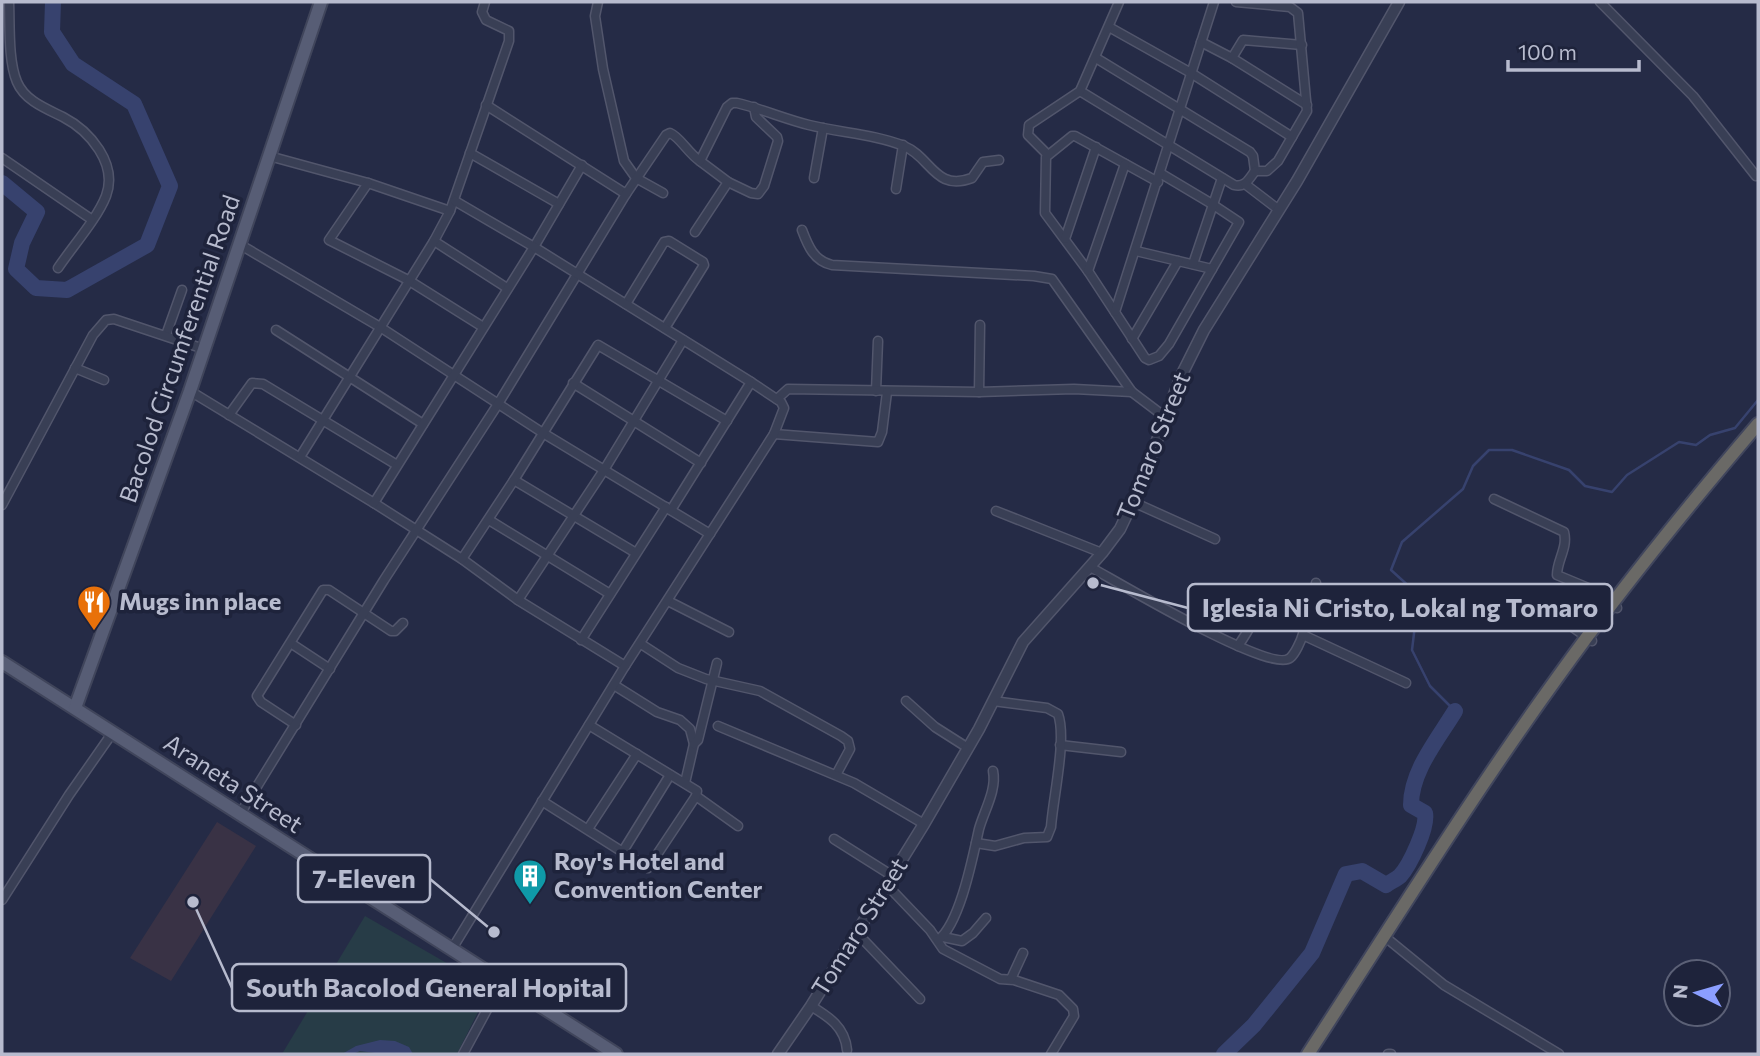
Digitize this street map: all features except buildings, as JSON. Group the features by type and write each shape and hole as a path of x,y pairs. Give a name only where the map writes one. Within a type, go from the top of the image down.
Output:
{"highway":[{"path":"1316,1054 1471,803 1686,510 1758,424"},
{"path":"1614,606 1758,434"},
{"path":"1308,1054 1387,937"}],"main road":[{"name":"Bacolod Circumferential Road","path":"75,708 190,391 321,2"},
{"name":"Araneta Street","path":"2,662 616,1054"}],"street":[{"path":"9,2 14,71 23,92 37,103 80,126 93,139 108,174 105,197 58,268"},
{"path":"300,457 434,240 455,201 509,36 506,29 486,20 482,12 485,2"},
{"path":"598,2 595,16 603,69 624,161 636,178 663,193"},
{"path":"1047,154 1072,136 1079,137 1125,164 1159,177 1212,204 1239,222 1180,326 1159,356 1149,360 1145,358 1088,271 1045,213 1047,154 1028,135 1029,125 1080,91 1119,2"},
{"path":"1115,312 1214,2"},
{"path":"1236,2 1297,10 1302,45 1307,104 1304,117 1273,166 1267,171 1255,171"},
{"name":"Tomaro Street","path":"778,1054 811,1006 924,824 1024,642 1120,529 1181,376 1204,330 1279,210 1399,2"},
{"path":"1600,2 1693,96 1756,176"},
{"path":"1109,27 1292,137"},
{"path":"1232,58 1243,40 1302,45"},
{"path":"1201,42 1307,104"},
{"path":"1080,91 1239,187 1245,184 1255,171 1250,152 1096,58"},
{"path":"700,161 727,107 732,103 823,128 853,132 903,145 913,150 932,171 949,181 972,178 983,162 999,160"},
{"path":"486,105 626,194"},
{"path":"240,814 498,404 636,178 668,134 676,135 686,150 728,182 758,194 764,186 778,141 777,136 756,117 754,107"},
{"path":"814,178 823,128"},
{"path":"896,189 903,145"},
{"path":"1065,239 1096,147"},
{"path":"470,153 559,204"},
{"path":"269,156 368,183 450,211"},
{"path":"2,158 92,219"},
{"path":"1088,271 1125,164"},
{"path":"374,503 582,165"},
{"path":"1193,264 1222,178"},
{"path":"695,232 728,182"},
{"path":"368,183 329,240 408,280 483,327"},
{"path":"1245,184 1279,210"},
{"path":"452,949 625,666 774,434 784,408 778,399 751,382 455,201"},
{"path":"802,230 811,251 825,263 1052,279 1132,392 1165,417"},
{"path":"434,240 507,288"},
{"path":"626,304 664,242 669,241 690,253 704,265 664,328"},
{"path":"239,244 380,327 543,433 710,534"},
{"path":"1136,251 1212,269"},
{"path":"1132,339 1178,261"},
{"path":"166,335 182,290"},
{"path":"2,505 100,324 114,319 204,349"},
{"path":"979,392 980,325"},
{"path":"276,330 423,424"},
{"path":"518,600 575,516 683,340"},
{"path":"876,391 878,341"},
{"path":"462,559 598,345 727,421"},
{"path":"75,368 104,380"},
{"path":"581,640 636,553 701,463 751,382"},
{"path":"229,415 252,383 263,384 397,465"},
{"path":"573,383 701,463"},
{"path":"778,399 788,389 979,392 1074,388 1132,392"},
{"path":"190,391 374,503 462,559 518,600 625,666"},
{"path":"774,434 878,442 887,391"},
{"path":"514,480 636,553"},
{"path":"1494,499 1564,533 1566,543 1557,575 1593,590 1614,606"},
{"path":"1133,502 1215,538"},
{"path":"996,511 1102,553"},
{"path":"489,520 610,594"},
{"path":"1090,567 1182,619 1254,654 1285,660 1291,657 1303,635 1304,618 1314,598 1316,583"},
{"path":"296,725 257,699 325,589 391,631 395,631 403,622"},
{"path":"1238,646 1252,625 1256,614 1256,598"},
{"path":"668,601 729,632"},
{"path":"1538,612 1571,626 1589,639"},
{"path":"1303,635 1406,683"},
{"path":"292,644 330,669"},
{"path":"641,644 678,668 713,680 760,691 848,741 848,754 836,775"},
{"path":"694,744 698,740 718,663"},
{"path":"614,685 657,712 680,720 690,729 694,744 685,783"},
{"path":"906,701 935,727 968,748"},
{"path":"976,843 995,846 1024,838 1047,837 1060,746 1061,721 1058,714 1052,710 993,701"},
{"path":"542,801 648,868 696,796 697,791 685,783 589,725"},
{"path":"718,726 836,775 924,824"},
{"path":"2,900 113,732"},
{"path":"1060,746 1121,752"},
{"path":"588,829 636,754"},
{"path":"940,939 957,909 993,788 993,771"},
{"path":"623,851 670,775"},
{"path":"696,796 738,826"},
{"path":"834,839 888,880 940,939 943,949 994,976 1059,995 1073,1009 1074,1016 1051,1054"},
{"path":"940,939 962,941 986,918"},
{"path":"856,932 920,999"},
{"path":"1387,937 1444,985 1559,1054"},
{"path":"1011,979 1023,953"},
{"path":"463,1054 502,982"},
{"path":"811,1006 838,1025 847,1050"}],"shaded area":[{"path":"217,822 256,846 171,981 130,958"},
{"path":"365,916 490,988 457,1054 282,1054"}],"water":[{"path":"380,1040 395,1041 409,1047 413,1054 360,1051 342,1054 356,1046"}],"waterway":[{"path":"2,183 37,212 22,243 16,269 36,288 67,290 147,245 170,186 134,104 73,64 52,32 53,2"},
{"path":"1455,711 1430,686 1412,650 1416,617 1410,606 1412,589 1391,570 1402,542 1463,489 1473,466 1489,450 1512,450 1569,470 1585,486 1612,492 1627,475 1679,442 1696,445 1710,435 1735,428 1758,400"},
{"path":"1224,1054 1254,1025 1312,953 1346,874 1362,871 1386,885 1404,871 1417,846 1425,819 1425,813 1411,805 1415,780 1455,711"}],"place":[{"name":"Iglesia Ni Cristo, Lokal ng Tomaro","path":"1093,583"},
{"name":"Mugs inn place","path":"94,632"},
{"name":"South Bacolod General Hopital","path":"193,902"},
{"name":"Roy's Hotel and Convention Center","path":"530,906"},
{"name":"7-Eleven","path":"494,932"}]}
